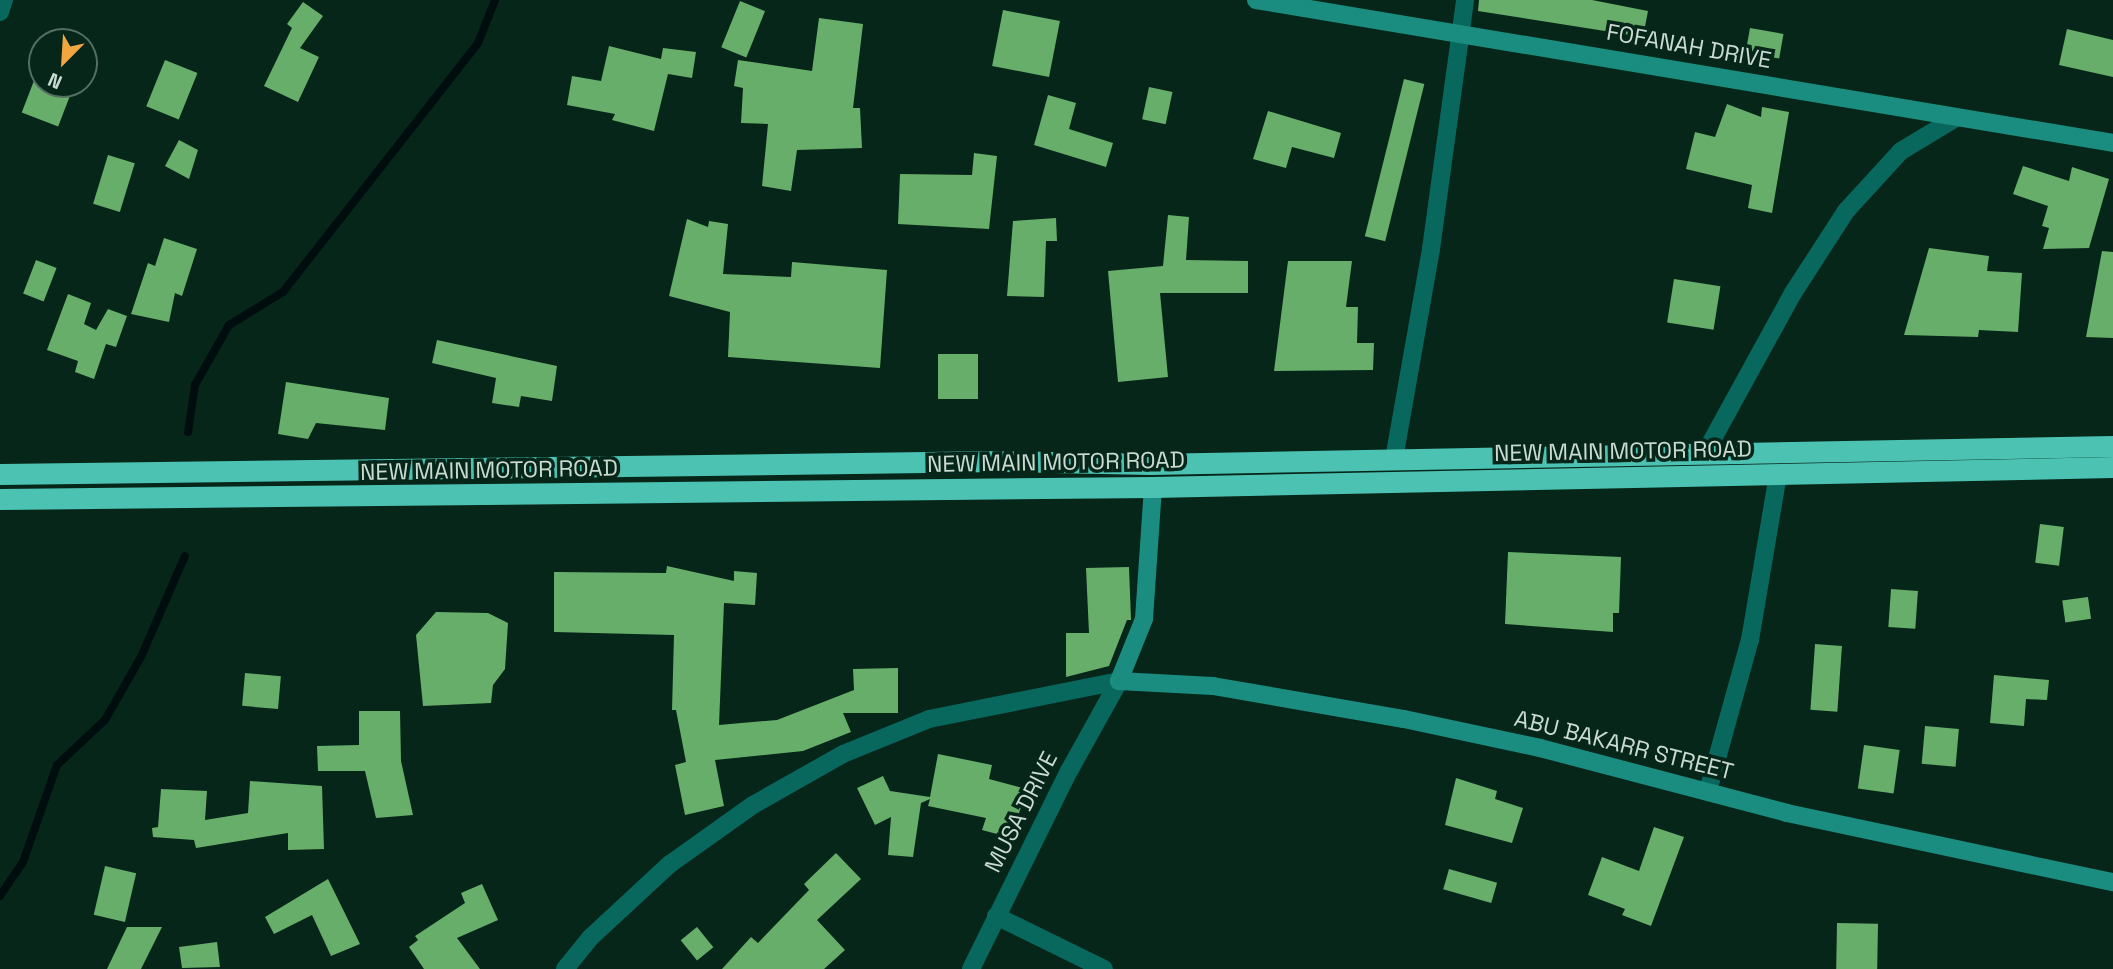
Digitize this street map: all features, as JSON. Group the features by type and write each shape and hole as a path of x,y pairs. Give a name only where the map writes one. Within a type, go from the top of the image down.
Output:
{"highway":[{"name":"NEW MAIN MOTOR ROAD","path":"0,474 1394,459 2113,446"},
{"name":"NEW MAIN MOTOR ROAD","path":"0,499 1153,487 2113,467"}],"street":[{"path":"0,12 4,0"},
{"name":"FOFANAH DRIVE","path":"1256,0 1459,32 1954,119 2113,143"},
{"path":"1394,459 1431,249 1465,0"},
{"path":"1705,453 1793,293 1846,211 1900,151 1954,119"},
{"path":"1708,791 1750,640 1778,474"},
{"path":"565,969 590,938 670,864 753,804 843,754 929,719 1119,681 1144,619 1153,487"},
{"name":"ABU BAKARR STREET","path":"1119,681 1213,686 1313,702 1540,747 1787,813 2113,882"},
{"name":"MUSA DRIVE","path":"971,969 1119,681"},
{"path":"996,916 1104,969"}],"building":[{"path":"1479,0 1592,0 1648,11 1643,37 1478,11"},
{"path":"740,1 765,11 746,57 721,47"},
{"path":"303,2 323,16 300,48 319,57 298,102 264,86 292,28 287,24"},
{"path":"1003,10 1060,21 1049,77 992,66"},
{"path":"819,18 863,24 853,108 860,108 862,148 797,150 791,191 762,186 768,124 741,123 743,88 734,86 738,60 812,71"},
{"path":"1750,28 1783,34 1779,59 1746,53"},
{"path":"2067,29 2113,40 2113,77 2059,65"},
{"path":"609,46 661,59 663,48 696,52 692,78 668,74 654,131 612,120 615,114 567,105 572,76 601,81"},
{"path":"165,60 197,73 179,119 146,106"},
{"path":"1404,79 1424,84 1385,241 1365,236"},
{"path":"1149,87 1172,92 1166,124 1142,119"},
{"path":"1048,95 1076,103 1069,129 1113,143 1106,167 1034,145"},
{"path":"28,96 69,98 58,127 22,113"},
{"path":"1727,104 1761,117 1762,107 1789,112 1772,213 1748,208 1752,185 1686,169 1695,132 1715,137"},
{"path":"1268,111 1341,133 1334,158 1292,147 1286,168 1253,159"},
{"path":"179,140 198,150 189,179 165,166"},
{"path":"974,153 997,156 989,229 898,224 900,174 972,175"},
{"path":"108,155 135,163 120,212 93,204"},
{"path":"2023,166 2069,181 2072,167 2109,179 2089,248 2043,249 2049,228 2042,226 2048,206 2013,194"},
{"path":"1168,215 1189,217 1186,260 1248,261 1248,293 1160,293 1168,377 1118,382 1108,271 1163,266"},
{"path":"1056,218 1057,241 1046,241 1044,297 1007,296 1013,221"},
{"path":"687,219 708,227 709,221 728,224 723,274 791,277 792,262 887,270 880,368 728,357 730,312 669,296"},
{"path":"164,238 197,249 182,296 175,293 169,322 131,314 148,263 155,266"},
{"path":"1929,248 1989,256 1987,271 2022,273 2018,332 1979,330 1978,337 1904,335"},
{"path":"2102,251 2113,252 2113,338 2086,337"},
{"path":"36,260 57,268 44,301 23,294"},
{"path":"1288,261 1352,261 1346,307 1358,307 1357,343 1374,343 1373,370 1274,371"},
{"path":"1674,279 1720,286 1714,330 1667,322"},
{"path":"68,294 91,303 84,324 96,330 108,309 127,316 116,347 106,344 94,379 75,372 78,361 47,350"},
{"path":"437,340 557,366 552,401 521,396 519,407 492,403 496,378 432,363"},
{"path":"938,354 978,354 978,399 938,399"},
{"path":"286,382 389,398 385,430 316,423 308,439 278,434"},
{"path":"2040,524 2064,527 2059,566 2035,563"},
{"path":"1508,552 1621,557 1619,613 1613,613 1613,632 1505,624"},
{"path":"667,566 734,581 734,571 757,573 755,605 724,603 719,725 777,720 854,690 853,669 898,668 898,713 843,713 851,732 803,751 715,760 724,806 685,815 675,765 686,762 676,710 672,710 674,635 554,632 554,572 666,573"},
{"path":"1129,567 1131,620 1127,620 1109,666 1066,677 1066,633 1089,633 1086,568"},
{"path":"1891,589 1918,591 1915,629 1888,627"},
{"path":"2088,597 2091,619 2065,622 2062,601"},
{"path":"436,612 488,613 508,623 505,669 493,685 491,703 423,706 416,635"},
{"path":"1815,644 1842,646 1837,712 1810,710"},
{"path":"245,673 281,676 278,709 242,706"},
{"path":"1994,675 2049,680 2047,700 2026,699 2024,726 1990,723"},
{"path":"359,711 400,711 401,761 413,815 376,818 365,771 318,771 317,746 359,745"},
{"path":"1925,726 1959,729 1956,767 1922,764"},
{"path":"1864,745 1900,750 1894,794 1858,789"},
{"path":"938,754 992,765 989,779 1026,789 1012,838 982,830 986,818 928,806 930,799 921,803 913,857 888,855 891,817 875,825 857,788 883,776 890,791 930,797"},
{"path":"1456,778 1497,791 1495,799 1523,808 1512,843 1445,825"},
{"path":"250,781 322,786 324,849 288,850 288,833 196,848 194,840 153,837 152,828 158,827 161,789 207,791 205,820 248,813"},
{"path":"1654,827 1684,837 1651,926 1622,915 1625,909 1588,895 1602,857 1639,871"},
{"path":"836,853 861,879 817,920 845,950 824,969 722,969 751,937 758,943 809,890 804,884"},
{"path":"105,866 136,873 125,922 94,915"},
{"path":"1449,869 1497,883 1491,903 1443,889"},
{"path":"328,879 360,944 331,956 312,915 274,934 265,917"},
{"path":"482,884 498,920 457,938 480,969 424,969 409,947 418,940 415,936 465,903 461,893"},
{"path":"1837,923 1878,924 1877,969 1836,969"},
{"path":"127,927 162,927 141,969 107,969"},
{"path":"697,927 713,947 697,960 681,940"},
{"path":"217,942 220,967 182,968 179,947"}],"waterway":[{"path":"188,432 195,385 229,325 283,292 478,43 495,0"},
{"path":"0,896 23,862 57,765 105,720 141,657 185,556"}]}
